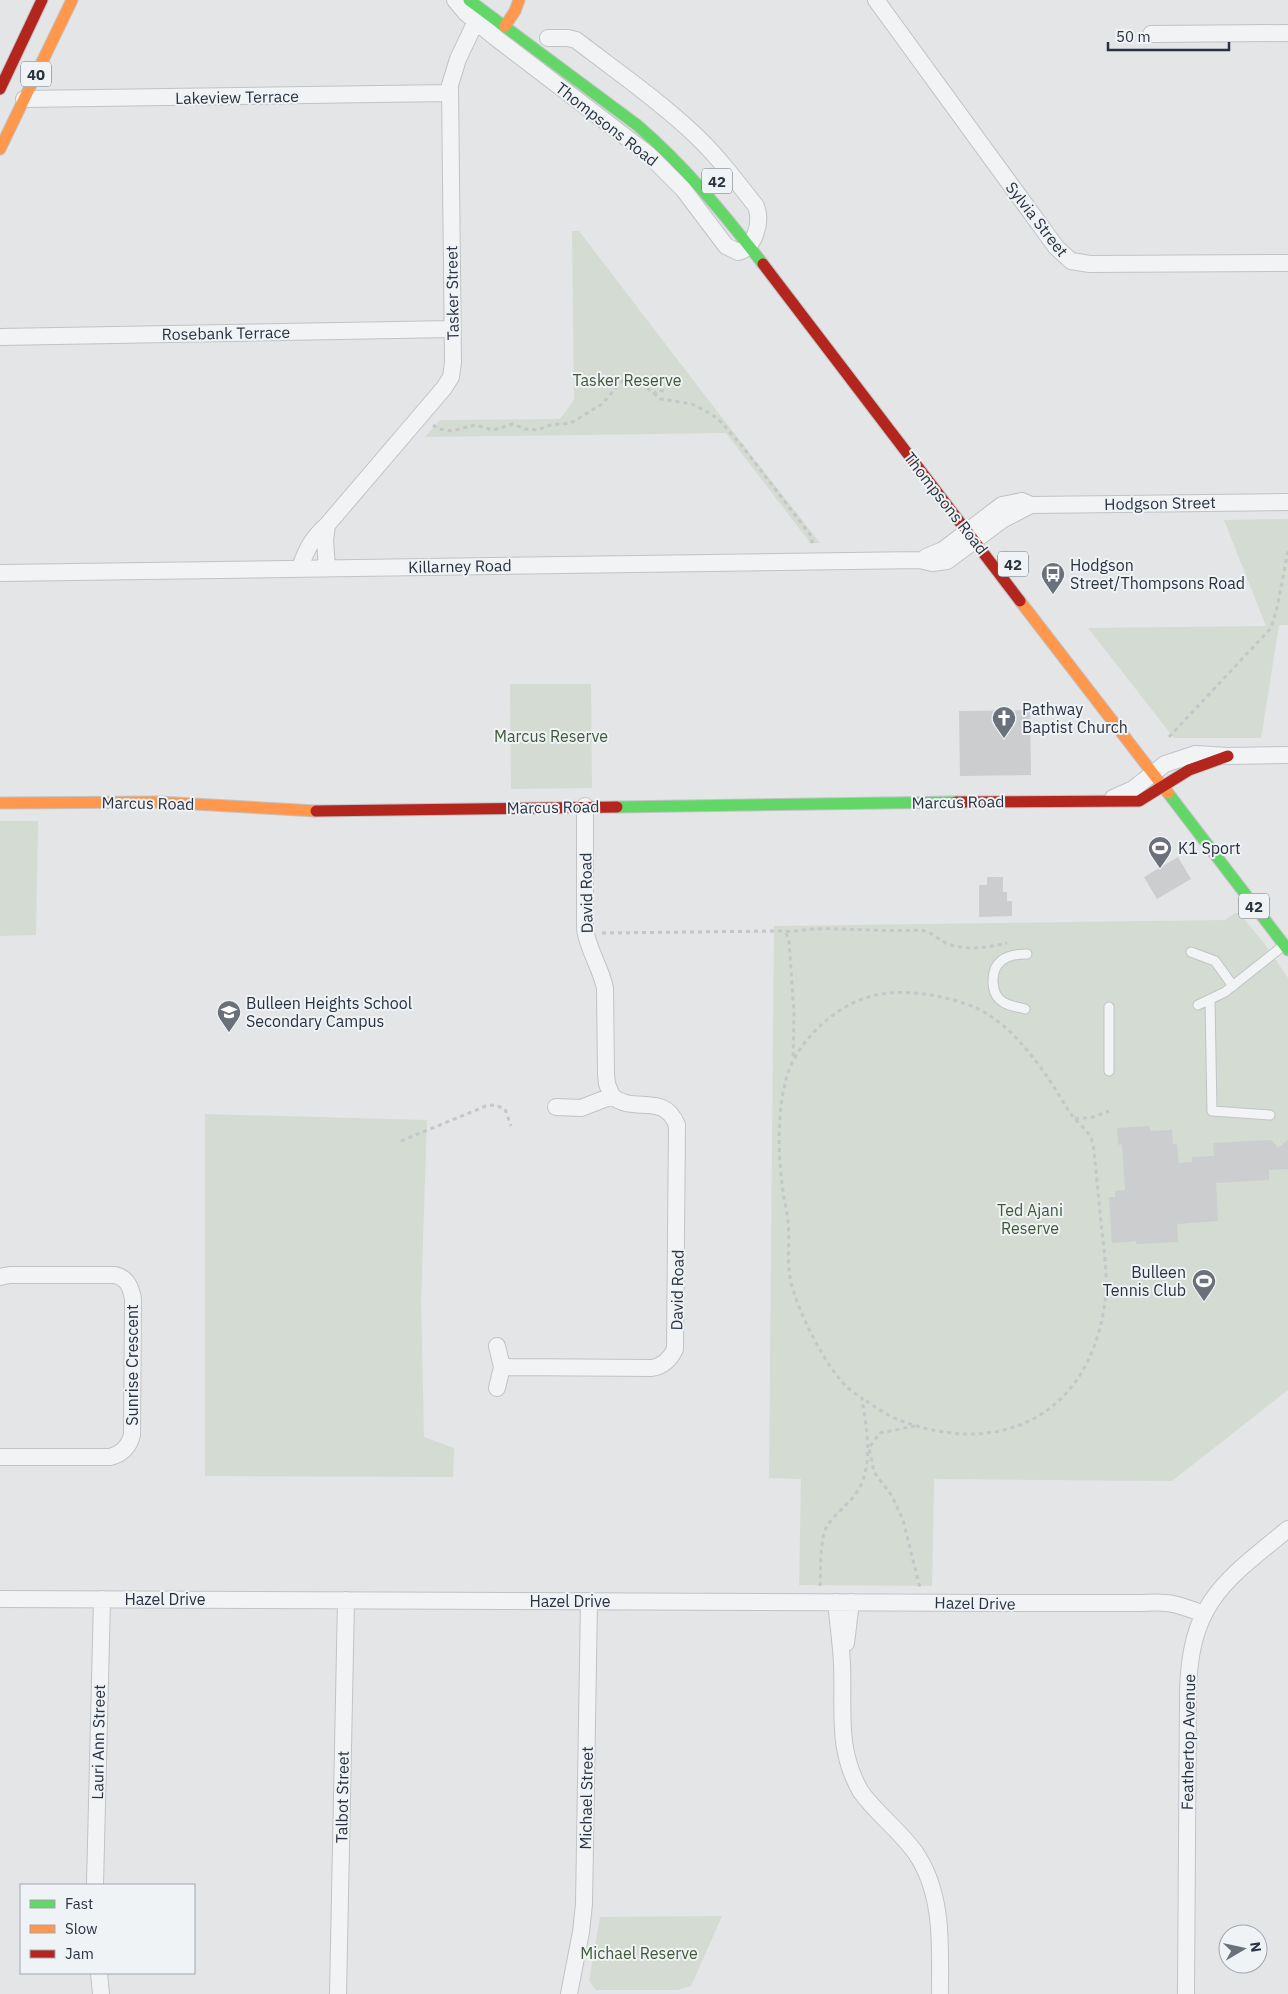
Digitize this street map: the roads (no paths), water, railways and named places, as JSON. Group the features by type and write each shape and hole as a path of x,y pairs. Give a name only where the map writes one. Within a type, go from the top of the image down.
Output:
{"main road":[{"name":"40","path":"0,89 6,65 42,0"},
{"name":"40","path":"0,149 72,0"},
{"name":"Thompsons Road","path":"469,0 660,143 756,240 980,529 1160,770 1287,946"},
{"path":"505,26 516,8"},
{"path":"545,35 563,49"},
{"name":"Thompsons Road","path":"744,217 756,240"},
{"name":"Marcus Road","path":"1160,770 1178,781 1207,762 1228,756"},
{"name":"Thompsons Road","path":"1160,770 1178,781"},
{"name":"Marcus Road","path":"0,803 158,802 296,810 1106,800"}],"street":[{"name":"Thompsons Road","path":"455,0 496,38 648,154 683,189 726,246 738,252 756,240"},
{"name":"Sylvia Street","path":"876,0 1056,247 1071,262 1090,264 1288,263"},
{"name":"Tasker Street","path":"300,568 310,543 449,381 452,370 452,329 449,93 452,74 476,21"},
{"path":"1151,34 1288,33"},
{"path":"545,35 576,40 659,104 694,134 713,153 756,206 756,240"},
{"name":"Lakeview Terrace","path":"24,99 449,93"},
{"name":"Rosebank Terrace","path":"0,337 452,329"},
{"name":"Hodgson Street","path":"980,529 1002,505 1010,502 1022,501 1031,504 1288,502"},
{"path":"327,525 325,540 327,568"},
{"name":"Killarney Road","path":"0,573 920,560 932,563 947,561 980,529"},
{"path":"1160,770 1195,754 1228,756 1288,755"},
{"name":"Marcus Road","path":"1106,800 1133,789 1160,770"},
{"name":"David Road","path":"502,1367 658,1367 672,1356 675,1349 677,1125 671,1114 659,1106 625,1103 612,1096 607,1084 603,980 590,949 585,929 585,806"},
{"path":"556,1107 581,1108 612,1096"},
{"name":"Sunrise Crescent","path":"0,1277 10,1275 114,1275 120,1276 130,1285 132,1299 132,1434 129,1445 124,1451 110,1457 0,1457"},
{"path":"497,1346 502,1367 497,1388"},
{"name":"Feathertop Avenue","path":"1186,1994 1188,1676 1191,1649 1201,1620 1216,1593 1226,1582 1288,1529"},
{"name":"Hazel Drive","path":"0,1599 1141,1604 1201,1620"},
{"name":"Lauri Ann Street","path":"95,1884 102,1599"},
{"name":"Talbot Street","path":"338,1994 346,1600"},
{"name":"Michael Street","path":"569,1994 583,1917 589,1601"},
{"path":"843,1602 842,1724 846,1757 855,1781 862,1792 915,1853 928,1878 936,1903 938,1918 940,1994"},
{"path":"99,1974 101,1994"}],"lane":[{"path":"1198,1005 1210,1001 1233,986 1287,946"},
{"path":"1191,952 1215,961 1233,986"},
{"path":"1025,1009 1002,1002 995,993 992,980 995,969 1001,961 1014,955 1027,954"},
{"path":"1210,1001 1212,1111 1270,1115"},
{"path":"1109,1007 1109,1071"}],"place":[{"name":"Hodgson Street/Thompsons Road","path":"1053,595"},
{"name":"Pathway Baptist Church","path":"1004,739"},
{"name":"K1 Sport","path":"1160,869"},
{"name":"Bulleen Heights School Secondary Campus","path":"229,1033"},
{"name":"Bulleen Tennis Club","path":"1204,1302"}],"park label":[{"name":"Tasker Reserve","path":"627,380"},
{"name":"Marcus Reserve","path":"551,736"},
{"name":"Ted Ajani Reserve","path":"1030,1219"},
{"name":"Michael Reserve","path":"639,1953"}]}
